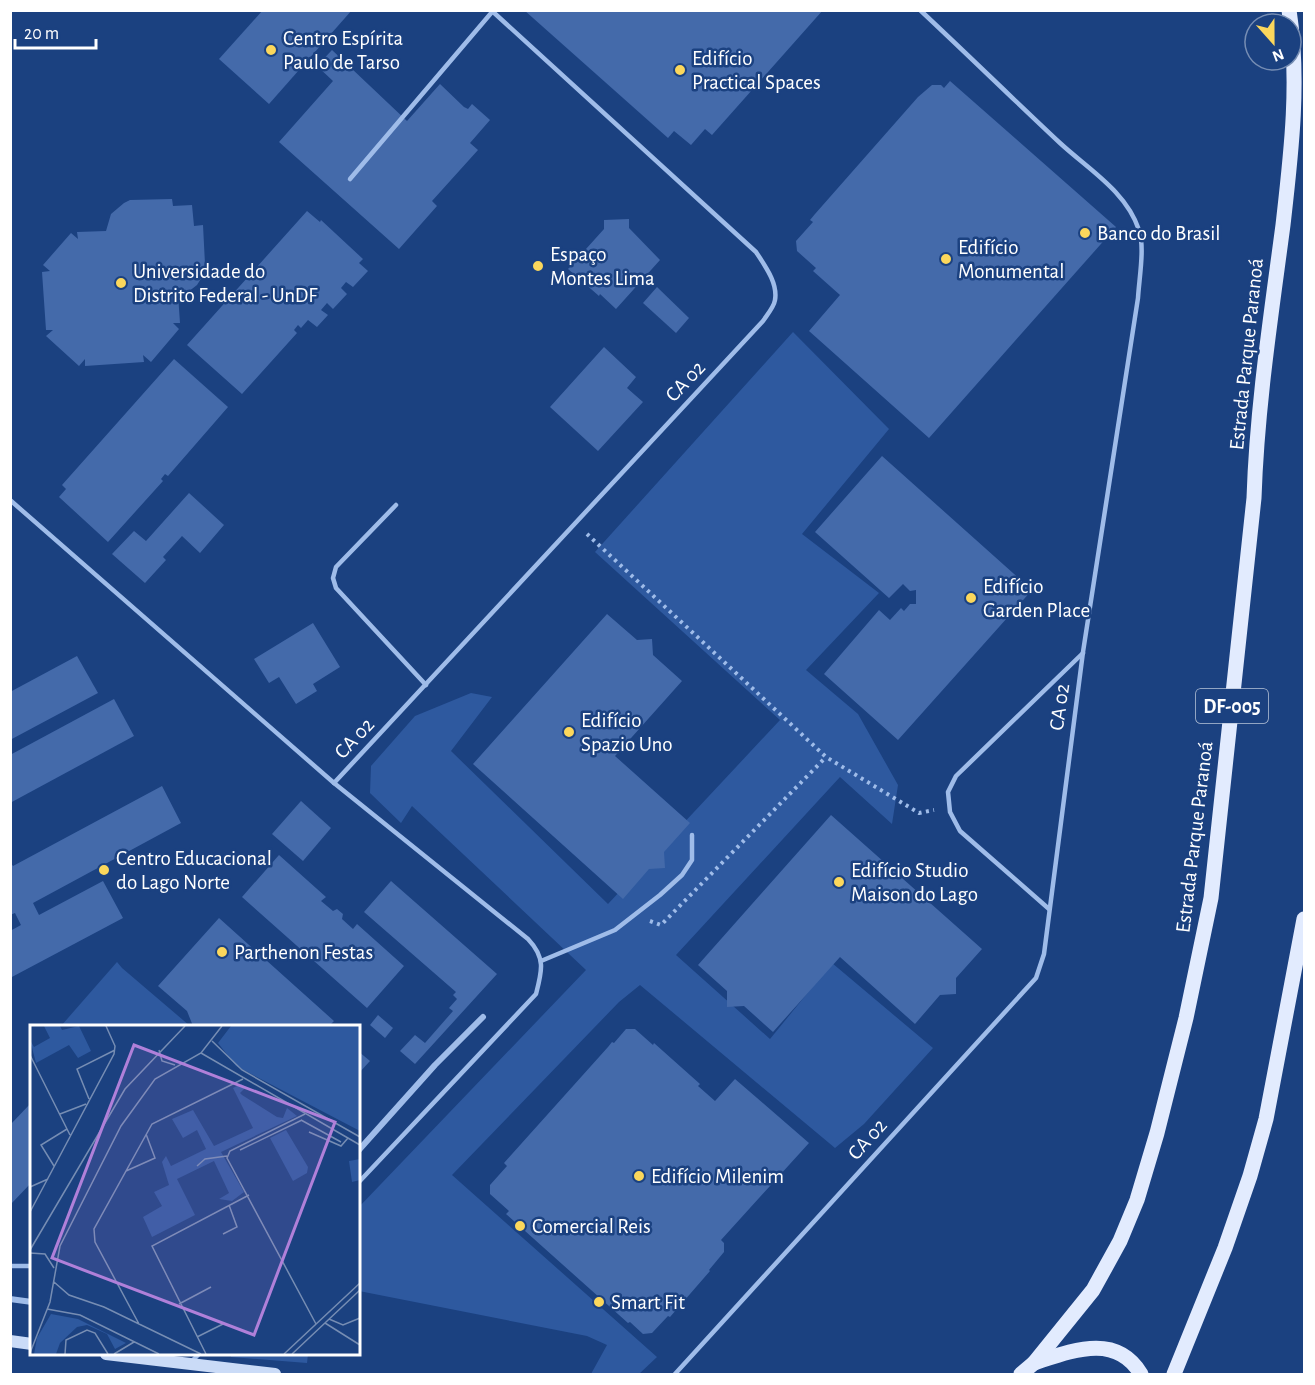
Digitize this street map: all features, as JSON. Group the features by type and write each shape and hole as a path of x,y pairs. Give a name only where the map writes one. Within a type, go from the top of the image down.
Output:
{"main road":[{"name":"Estrada Parque Paranoá","path":"1021,1374 1034,1363 1093,1290 1120,1241 1137,1200 1157,1133 1183,1030 1211,898 1254,498 1256,440 1290,169 1294,85 1292,27 1289,10"},
{"path":"1174,1374 1225,1248 1250,1176 1266,1119 1305,919"},
{"path":"1034,1363 1077,1348 1099,1348 1120,1353 1136,1366 1141,1374"}],"street":[{"path":"360,1149 435,1065 483,1017"},
{"path":"10,1299 30,1302"},
{"path":"10,1341 30,1344"},
{"path":"121,1355 275,1374"}],"lane":[{"name":"CA 02","path":"675,1374 1036,978 1044,954 1083,652 1138,298 1139,231 1127,208 1108,184 1062,144 920,10"},
{"name":"CA 02","path":"334,783 763,321 775,301 774,286 768,270 756,252 492,11"},
{"path":"350,179 492,11"},
{"name":"CA 02","path":"10,500 334,783 528,939 537,950 541,961"},
{"path":"396,505 336,567 333,578 336,588 426,685"},
{"name":"CA 02","path":"950,807 948,792 956,776 1083,652"},
{"path":"950,807 950,812 960,831 1049,909"},
{"path":"360,1181 536,994 541,974 541,961 615,930 682,876 692,860 692,836"},
{"path":"10,1266 30,1266"},
{"path":"189,1364 197,1355"}],"path":[{"path":"576,523 826,757 919,813 950,807"},
{"path":"641,909 651,923 661,925 826,757"}],"shaded area":[{"path":"793,332 889,429 802,534 879,593 806,670 858,714 898,785 892,824 840,777 676,955 770,1039 832,963 933,1048 864,1124 835,1148 640,985 619,1002 452,1175 657,1357 639,1374 591,1374 607,1345 587,1336 360,1291 360,1206 586,970 412,806 401,823 370,793 371,766 415,716 471,693 492,697 451,751 608,904 780,720 595,552"},
{"path":"117,962 189,1025 62,1025"},
{"path":"231,1355 308,1355 307,1363 231,1357"}],"building":[{"name":"Centro Espírita Paulo de Tarso","path":"263,10 352,10 269,104 219,59"},
{"name":"Edifício Practical Spaces","path":"524,10 823,10 712,135 705,129 691,145 674,131 668,138"},
{"path":"332,50 407,121 440,84 464,107 468,109 472,104 490,120 470,143 478,150 432,201 437,206 399,249 279,142 333,81 317,66"},
{"name":"Edifício Monumental","path":"950,81 1116,227 929,438 809,331 840,295 813,271 816,268 797,251 796,241 813,222 810,220 815,214 918,97 932,85 941,85 944,88"},
{"name":"Universidade do Distrito Federal - UnDF","path":"172,199 173,206 192,205 194,226 203,225 205,264 202,277 197,285 188,292 178,294 180,323 173,323 179,329 151,362 143,355 144,362 85,366 85,359 79,366 46,336 53,330 46,330 42,272 50,271 43,265 71,233 78,239 77,232 106,231 111,214 124,203 130,200"},
{"path":"307,211 320,222 321,220 363,259 359,263 368,271 353,287 346,282 341,288 347,294 333,309 327,303 321,310 328,315 317,327 308,320 301,328 298,325 294,330 297,333 242,394 187,345"},
{"path":"629,219 629,228 660,260 616,309 568,269 604,229 604,220"},
{"path":"657,287 689,318 676,333 643,303"},
{"path":"604,347 636,377 627,388 643,402 598,451 550,407"},
{"path":"174,359 228,407 168,476 165,474 161,479 163,481 108,542 59,497 66,489 62,485"},
{"name":"Edifício Garden Place","path":"882,456 1032,590 898,740 824,674 879,610 890,620 901,608 904,611 910,604 916,604 916,590 910,591 903,584 889,598 815,532"},
{"path":"189,493 224,525 200,553 182,536 163,557 166,560 145,583 112,554 134,531 146,541"},
{"name":"Edifício Spazio Uno","path":"607,614 637,640 652,639 653,655 682,681 615,756 690,823 664,852 665,868 649,869 623,899 473,764"},
{"path":"313,623 340,667 313,684 317,691 296,704 279,677 269,683 254,659"},
{"path":"77,656 98,693 10,740 10,692"},
{"path":"114,699 134,736 10,803 10,755"},
{"path":"162,786 181,823 33,903 39,915 103,881 123,918 10,978 10,931 21,925 15,913 10,915 10,862 13,866"},
{"path":"301,801 331,828 303,861 272,834"},
{"name":"Edifício Studio Maison do Lago","path":"831,815 982,949 956,978 956,994 940,995 915,1024 840,957 773,1032 744,1006 727,1007 727,991 698,965"},
{"path":"279,855 326,897 321,901 333,911 337,909 343,914 342,919 353,929 357,924 404,966 367,1008 242,897"},
{"path":"391,881 497,974 415,1064 400,1051 415,1035 425,1043 453,1011 449,1008 457,999 453,995 456,992 364,912"},
{"name":"Parthenon Festas","path":"219,918 334,1021 330,1025 193,1025 187,1011 158,986"},
{"path":"378,1015 393,1028 385,1038 370,1025"},
{"name":"Edifício Milenim","path":"626,1029 635,1029 653,1045 654,1043 700,1084 698,1086 715,1101 735,1079 809,1143 721,1240 724,1243 724,1252 710,1271 670,1317 668,1316 652,1333 643,1334 506,1214 509,1211 490,1194 490,1185 507,1166 504,1163"},
{"path":"360,1053 370,1061 360,1072"},
{"path":"30,1104 30,1184 10,1205 10,1125"}],"place":[{"name":"Centro Espírita Paulo de Tarso","path":"271,50"},
{"name":"Edifício Practical Spaces","path":"680,70"},
{"name":"Banco do Brasil","path":"1085,233"},
{"name":"Edifício Monumental","path":"946,259"},
{"name":"Espaço Montes Lima","path":"538,266"},
{"name":"Universidade do Distrito Federal - UnDF","path":"121,283"},
{"name":"Edifício Garden Place","path":"971,598"},
{"name":"Edifício Spazio Uno","path":"569,732"},
{"name":"Centro Educacional do Lago Norte","path":"104,870"},
{"name":"Edifício Studio Maison do Lago","path":"839,882"},
{"name":"Parthenon Festas","path":"222,952"},
{"name":"Edifício Milenim","path":"639,1176"},
{"name":"Comercial Reis","path":"520,1226"},
{"name":"Smart Fit","path":"599,1302"}]}
